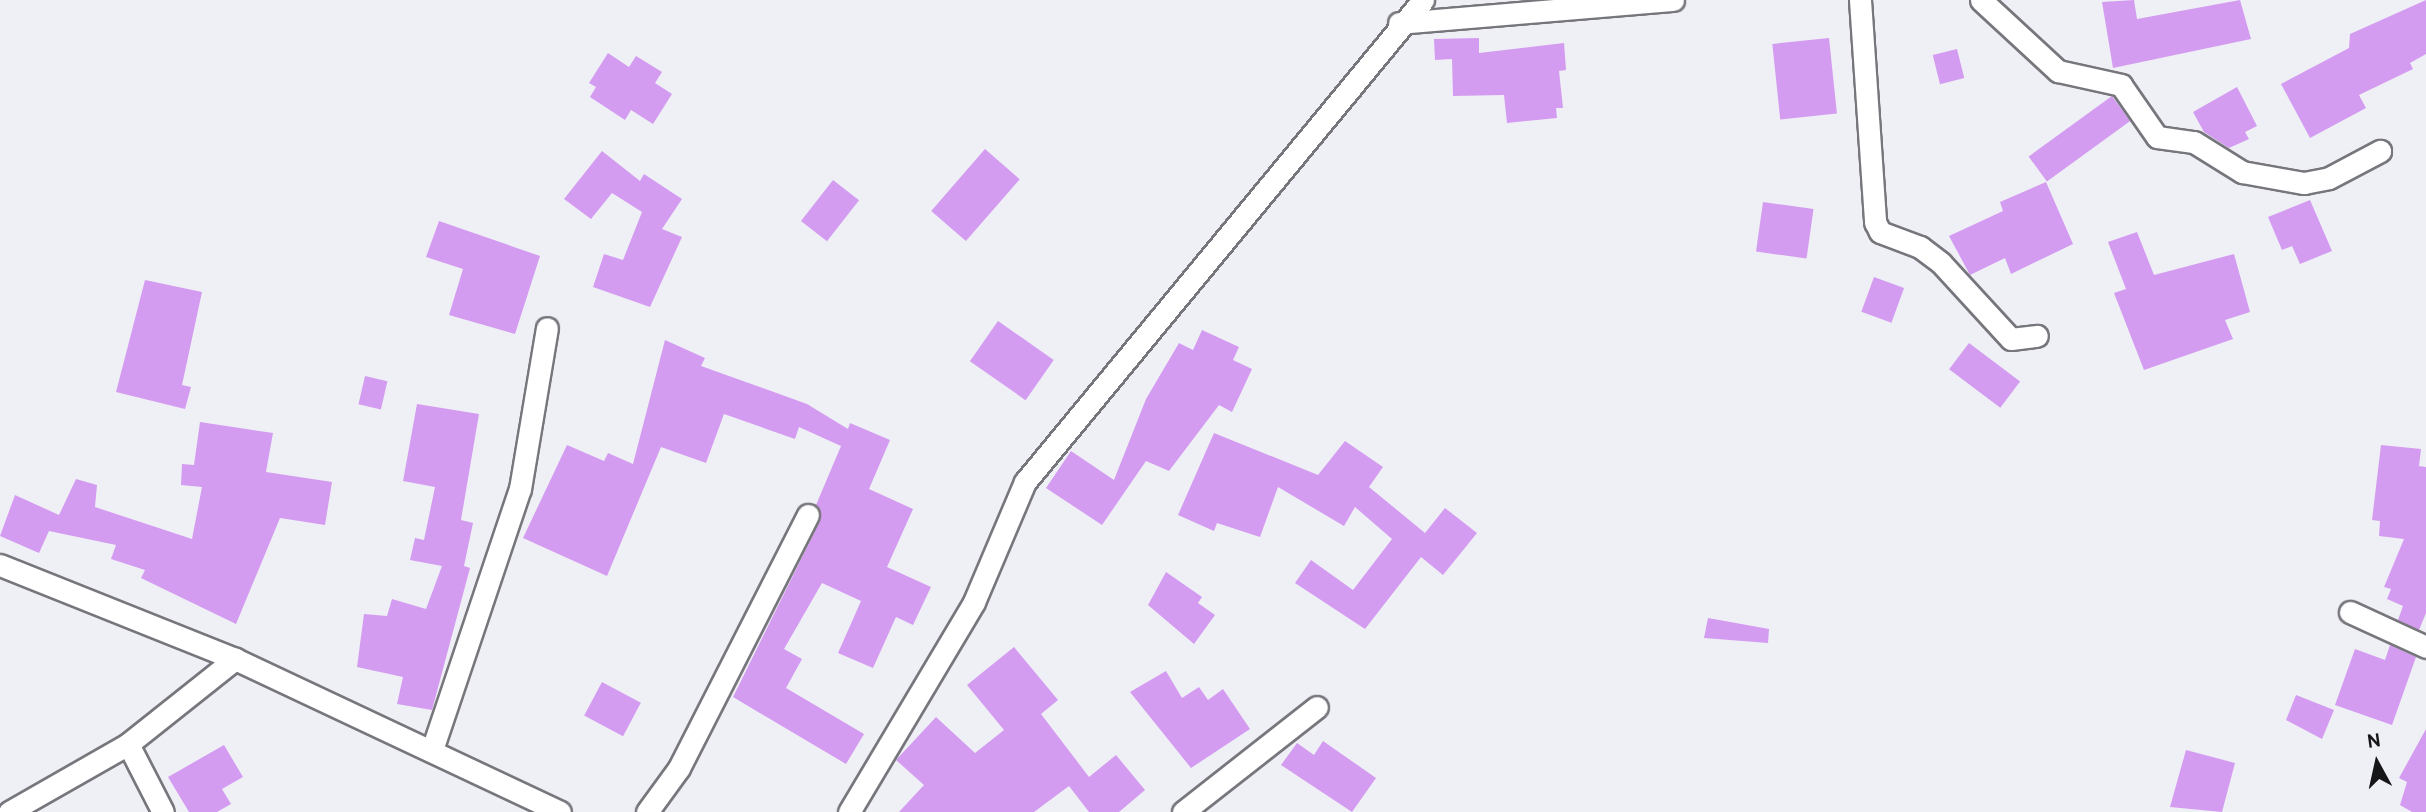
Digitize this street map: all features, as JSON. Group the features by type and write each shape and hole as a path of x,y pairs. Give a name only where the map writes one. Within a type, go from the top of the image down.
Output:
{"street":[{"path":"849,812 974,602 1025,482 1298,147 1391,46 1399,23 1423,0"},
{"path":"1399,23 1673,0"},
{"path":"1860,0 1875,222 1880,232 1920,247 1941,263 2011,339 2038,336"},
{"path":"1981,0 2058,71 2121,85 2157,137 2194,142 2242,172 2304,183 2329,178 2380,151"},
{"path":"432,750 520,489 547,328"},
{"path":"647,812 679,768 808,515"},
{"path":"0,565 235,659 560,812"},
{"path":"2350,612 2426,647"},
{"path":"9,812 128,744 235,659"},
{"path":"1183,812 1317,707"},
{"path":"128,744 163,812"}],"building":[{"path":"2134,0 2137,19 2240,0 2251,39 2113,68 2102,2"},
{"path":"2426,0 2426,54 2410,63 2413,69 2359,95 2366,108 2310,138 2281,84 2349,48 2350,34"},
{"path":"1479,38 1479,53 1564,43 1566,70 1559,71 1563,108 1556,108 1557,118 1507,123 1504,95 1453,96 1452,59 1435,60 1434,39"},
{"path":"1829,38 1837,114 1780,120 1772,44"},
{"path":"1957,49 1964,78 1940,84 1933,55"},
{"path":"608,53 629,67 636,56 662,72 655,83 672,94 653,124 631,110 625,120 590,97 596,87 589,83"},
{"path":"2237,87 2257,126 2245,132 2249,139 2229,148 2204,132 2193,112"},
{"path":"2112,96 2130,121 2047,182 2029,157"},
{"path":"985,149 1020,179 966,241 931,211"},
{"path":"602,151 640,181 644,174 682,199 662,229 682,237 650,307 593,287 604,254 623,260 642,212 612,193 591,219 564,199"},
{"path":"833,180 859,200 827,241 801,221"},
{"path":"2046,182 2073,244 2011,274 2005,258 1970,275 1949,236 2003,211 2000,202"},
{"path":"2310,200 2332,251 2300,264 2292,246 2282,250 2268,217"},
{"path":"1763,202 1814,209 1807,259 1756,252"},
{"path":"439,221 540,256 515,334 449,315 463,269 426,257"},
{"path":"2137,232 2154,275 2234,254 2250,312 2225,320 2233,339 2144,370 2114,293 2126,289 2108,242"},
{"path":"1874,277 1904,288 1891,323 1861,312"},
{"path":"145,280 202,292 182,385 191,387 185,409 116,392"},
{"path":"998,321 1054,360 1026,400 970,361"},
{"path":"1202,330 1239,347 1233,360 1252,369 1232,412 1219,405 1169,471 1146,461 1102,525 1046,488 1071,451 1114,480 1146,399 1179,343 1193,350"},
{"path":"665,340 705,358 701,366 807,404 848,429 850,423 890,440 869,489 913,509 887,567 931,587 913,625 896,617 873,668 838,653 861,601 822,583 784,649 802,659 786,688 864,734 846,764 733,697 820,521 816,505 841,446 799,427 795,439 724,414 706,463 661,447 607,576 523,538 567,445 604,461 608,453 633,464"},
{"path":"1969,343 2020,382 2000,408 1949,369"},
{"path":"365,376 387,381 381,409 358,404"},
{"path":"417,404 479,414 461,520 473,523 464,566 470,568 432,710 397,704 403,677 357,667 364,614 387,616 392,599 426,609 442,566 410,560 415,538 424,540 435,487 403,481"},
{"path":"200,422 273,433 266,472 332,482 325,525 280,518 236,624 141,578 145,570 111,559 116,545 49,531 39,553 0,536 15,495 59,515 76,479 97,485 95,507 192,539 202,487 181,485 182,464 194,465"},
{"path":"1214,433 1318,475 1345,441 1383,467 1369,487 1425,533 1445,508 1477,533 1443,575 1421,557 1365,629 1295,583 1311,560 1353,590 1392,539 1355,507 1344,526 1278,487 1260,537 1217,523 1214,531 1178,515"},
{"path":"2381,445 2421,449 2419,466 2426,467 2426,613 2419,630 2398,620 2403,606 2387,599 2391,589 2384,587 2404,539 2379,536 2380,521 2372,520"},
{"path":"1166,572 1202,597 1198,603 1215,615 1194,644 1148,605"},
{"path":"1708,618 1769,629 1768,643 1704,638"},
{"path":"2390,645 2416,657 2392,725 2335,705 2355,649 2385,660"},
{"path":"1014,647 1058,700 1041,714 1089,777 1116,755 1145,790 1119,812 1089,812 1069,786 1034,812 899,812 924,785 896,760 936,717 975,753 1004,730 967,685"},
{"path":"1166,671 1182,698 1199,687 1208,700 1223,689 1250,729 1191,768 1130,692"},
{"path":"602,682 641,703 623,736 584,716"},
{"path":"2296,695 2334,710 2322,739 2286,720"},
{"path":"2426,729 2426,812 2412,812 2400,805 2407,782 2399,778"},
{"path":"1323,741 1376,778 1352,812 1281,765 1297,743 1314,755"},
{"path":"224,745 243,777 222,789 231,804 217,812 189,812 168,777"},
{"path":"2186,750 2235,763 2222,812 2170,807"}]}
